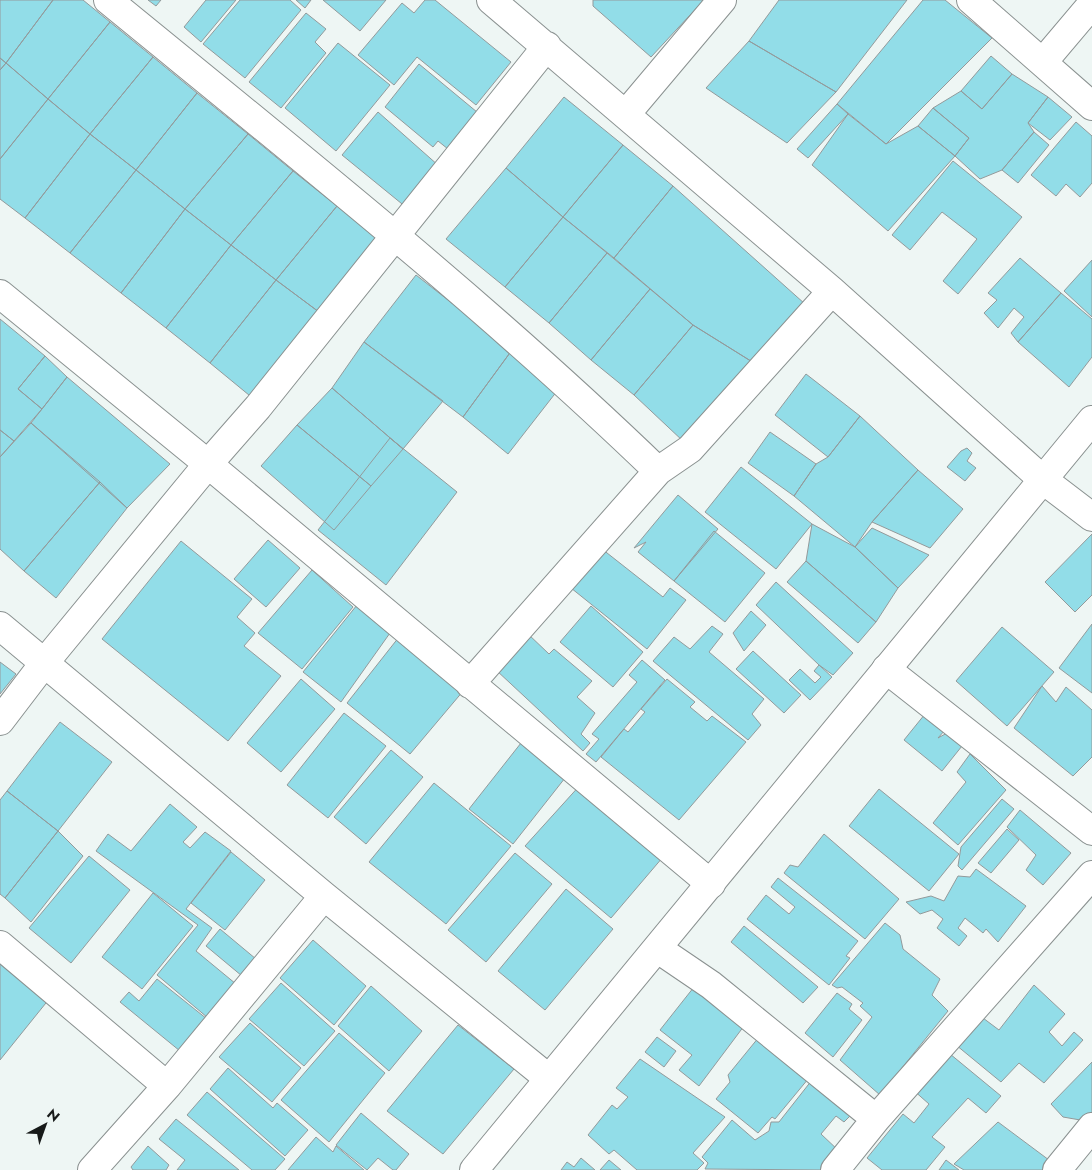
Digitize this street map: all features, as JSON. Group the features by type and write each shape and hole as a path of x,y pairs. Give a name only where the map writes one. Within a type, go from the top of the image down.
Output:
{"street":[{"path":"108,0 394,233 527,347 658,471"},
{"path":"491,0 832,291 1042,479 1092,517"},
{"path":"626,114 722,0"},
{"path":"971,0 1092,106"},
{"path":"1043,62 1092,4"},
{"path":"0,721 45,662 208,464 258,407 394,233 546,46"},
{"path":"470,684 658,471 690,449 832,291"},
{"path":"0,294 208,464 711,884"},
{"path":"474,1170 1092,420"},
{"path":"0,626 324,896 548,1078"},
{"path":"886,668 1092,832"},
{"path":"835,1170 876,1119 1092,875"},
{"path":"92,1170 167,1086 324,896"},
{"path":"0,945 167,1086"},
{"path":"658,949 711,985 876,1119"},
{"path":"1057,1170 1092,1127"}],"building":[{"path":"0,0 53,0 6,63 0,58"},
{"path":"53,0 83,0 110,22 48,99 6,63"},
{"path":"148,0 161,0 156,6"},
{"path":"206,0 236,0 201,42 184,27"},
{"path":"240,0 290,0 301,10 245,78 203,44"},
{"path":"296,0 311,0 305,8"},
{"path":"323,0 386,0 360,31"},
{"path":"425,0 435,0 511,62 476,105 417,57 394,85 358,55 402,3 414,13"},
{"path":"593,0 704,0 651,57 593,6"},
{"path":"779,0 907,0 836,92 749,41"},
{"path":"923,0 945,0 992,38 886,144 837,104"},
{"path":"306,13 326,29 315,42 326,53 281,108 249,82"},
{"path":"110,22 153,57 90,134 48,99"},
{"path":"749,41 836,92 787,143 706,88"},
{"path":"338,43 390,85 336,151 285,108"},
{"path":"991,56 1012,74 982,109 961,91"},
{"path":"153,57 197,93 136,170 90,134"},
{"path":"0,58 6,63 0,70"},
{"path":"6,63 48,99 0,159 0,70"},
{"path":"419,64 483,117 453,153 438,141 433,147 385,107"},
{"path":"1012,74 1048,97 1028,123 1034,132 1002,170 980,179 955,156 969,138 933,108 961,91 982,109"},
{"path":"197,93 248,134 185,209 136,170"},
{"path":"564,97 623,145 563,217 506,168"},
{"path":"1048,97 1072,117 1050,140 1028,123"},
{"path":"48,99 90,134 25,218 0,199 0,159"},
{"path":"837,104 848,114 808,158 797,149"},
{"path":"933,108 969,138 955,156 918,126"},
{"path":"378,112 439,166 407,208 342,155"},
{"path":"848,114 886,144 918,126 955,156 888,231 812,165"},
{"path":"1076,122 1092,136 1092,183 1080,197 1066,184 1056,196 1031,175"},
{"path":"1034,132 1049,145 1018,183 1002,170"},
{"path":"90,134 136,170 70,253 25,218"},
{"path":"248,134 293,171 231,245 185,209"},
{"path":"623,145 673,186 614,258 563,217"},
{"path":"953,161 1022,217 958,294 943,281 977,239 942,212 910,250 892,235"},
{"path":"506,168 563,217 505,287 446,239"},
{"path":"136,170 185,209 121,293 70,253"},
{"path":"293,171 337,206 276,280 231,245"},
{"path":"673,186 805,304 754,363 693,325 614,258"},
{"path":"337,206 380,239 323,315 276,280"},
{"path":"185,209 231,245 166,328 121,293"},
{"path":"563,217 607,253 549,323 505,287"},
{"path":"231,245 276,280 210,363 166,328"},
{"path":"607,253 650,289 591,360 549,323"},
{"path":"1020,258 1061,293 1018,342 1011,333 1024,317 1014,308 998,328 984,313 997,300 988,293"},
{"path":"1092,260 1092,317 1064,291"},
{"path":"416,275 512,350 463,417 364,342"},
{"path":"276,280 323,315 255,400 210,363"},
{"path":"650,289 693,325 634,395 591,360"},
{"path":"1061,293 1092,319 1092,357 1069,387 1018,342"},
{"path":"0,319 45,356 18,389 42,409 14,441 0,430"},
{"path":"693,325 754,363 684,442 634,395"},
{"path":"364,342 443,401 403,449 332,388"},
{"path":"512,350 561,386 508,454 463,417"},
{"path":"45,356 67,377 42,409 18,389"},
{"path":"806,374 860,416 828,457 775,415"},
{"path":"67,377 170,464 127,508 31,423"},
{"path":"332,388 403,449 371,486 297,425"},
{"path":"860,416 918,470 872,522 855,547 794,496 816,464 828,457"},
{"path":"31,423 100,482 24,571 0,549 0,457"},
{"path":"297,425 371,486 334,530 261,466"},
{"path":"0,430 14,441 0,457"},
{"path":"770,432 816,464 794,496 748,463"},
{"path":"390,438 457,492 386,585 318,530"},
{"path":"967,448 972,453 967,461 976,468 965,481 947,467 961,451"},
{"path":"741,467 812,524 776,569 705,512"},
{"path":"918,470 963,509 930,548 872,522"},
{"path":"100,482 127,508 56,598 24,571"},
{"path":"678,495 718,529 674,581 638,552 646,542 634,548"},
{"path":"812,524 855,547 898,588 876,622 806,561"},
{"path":"872,528 929,555 898,588 855,547"},
{"path":"714,531 765,573 725,622 674,581"},
{"path":"1092,534 1092,595 1075,612 1045,582"},
{"path":"268,540 300,568 266,607 234,579"},
{"path":"181,541 252,599 237,617 255,633 244,646 281,676 228,741 102,639"},
{"path":"602,549 663,597 670,588 686,600 647,649 571,588"},
{"path":"806,561 876,622 858,643 787,582"},
{"path":"312,570 353,607 302,669 258,633"},
{"path":"776,582 853,653 833,675 819,665 756,605"},
{"path":"357,605 390,633 341,702 303,672"},
{"path":"591,606 643,652 613,687 560,642"},
{"path":"751,611 766,625 744,651 733,633"},
{"path":"1092,624 1092,693 1059,668"},
{"path":"712,626 723,634 709,652 764,699 752,714 761,725 748,740 653,661 674,637 690,649"},
{"path":"1002,627 1054,672 1007,726 956,681"},
{"path":"527,633 549,654 554,649 592,681 577,697 595,713 581,734 590,743 583,751 496,670"},
{"path":"399,637 464,690 410,754 347,703"},
{"path":"753,651 801,695 784,713 736,669"},
{"path":"642,660 665,680 596,762 586,754 599,739 592,734 637,682 629,675"},
{"path":"0,662 16,674 0,694"},
{"path":"819,665 832,677 810,700 789,680 800,669 815,683 821,677 814,671"},
{"path":"301,679 335,709 281,772 247,743"},
{"path":"667,679 695,702 690,707 707,721 712,716 746,742 679,820 601,757 624,729 628,732 645,712 641,709"},
{"path":"1042,686 1056,702 1066,687 1092,710 1092,757 1073,776 1014,728"},
{"path":"344,713 386,746 328,818 287,785"},
{"path":"925,714 945,730 938,738 947,733 962,746 942,771 904,740"},
{"path":"60,722 112,762 58,831 7,791"},
{"path":"521,743 565,778 513,844 469,809"},
{"path":"391,750 423,777 366,844 334,817"},
{"path":"970,754 1006,790 958,845 933,823 966,782 957,772"},
{"path":"434,783 511,846 446,924 369,862"},
{"path":"582,783 663,857 611,918 525,846"},
{"path":"879,789 959,854 929,891 849,826"},
{"path":"7,791 58,831 5,898 0,894 0,800"},
{"path":"1002,799 1014,809 962,870 958,866 961,847"},
{"path":"170,804 197,827 183,842 190,848 205,832 231,851 186,909 212,928 196,951 236,984 208,1018 157,975 198,925 96,851 108,834 131,851"},
{"path":"1020,810 1071,853 1043,885 1026,870 1036,855 1007,827"},
{"path":"1007,829 1019,840 991,873 978,863"},
{"path":"58,831 83,856 31,922 5,898"},
{"path":"824,834 899,899 865,939 784,873 790,865 798,867"},
{"path":"231,852 265,880 225,930 191,903"},
{"path":"515,853 552,884 486,962 448,930"},
{"path":"89,856 130,890 71,963 29,928"},
{"path":"976,869 1026,906 998,942 986,929 983,933 965,918 958,928 967,936 959,946 937,928 943,919 932,910 920,914 906,902 931,896 944,901 958,876 970,877"},
{"path":"778,878 858,941 846,956 850,958 829,985 747,919 766,895 789,914 795,907 771,887"},
{"path":"566,889 613,929 545,1010 498,971"},
{"path":"153,893 193,926 142,989 102,957"},
{"path":"885,923 900,935 903,949 940,979 932,995 948,1011 880,1095 840,1060 872,1017 860,1006 863,1003 842,987 837,988 832,985"},
{"path":"744,926 818,987 803,1003 731,942"},
{"path":"220,929 256,959 242,976 206,946"},
{"path":"313,940 366,986 334,1025 280,978"},
{"path":"0,947 54,993 0,1060"},
{"path":"157,979 207,1019 180,1051 120,1002 129,992 139,1001"},
{"path":"281,983 335,1031 304,1066 249,1019"},
{"path":"1034,985 1065,1014 1049,1032 1062,1046 1074,1032 1083,1040 1044,1083 1019,1063 1001,1082 956,1045 979,1015 999,1030"},
{"path":"371,986 422,1031 389,1071 338,1026"},
{"path":"694,987 744,1026 699,1086 679,1070 692,1055 660,1030"},
{"path":"837,993 852,1004 849,1009 862,1020 833,1057 805,1033"},
{"path":"250,1023 301,1068 272,1102 219,1057"},
{"path":"458,1025 514,1069 443,1154 387,1111"},
{"path":"768,1026 818,1067 775,1119 772,1117 758,1133 716,1099 730,1082 728,1075"},
{"path":"339,1033 385,1073 329,1142 281,1100"},
{"path":"657,1037 676,1051 664,1067 645,1052"},
{"path":"944,1049 1001,1096 986,1113 968,1098 932,1137 945,1147 926,1170 882,1170 867,1158 903,1114 914,1123 929,1104 912,1089"},
{"path":"640,1059 725,1117 693,1153 704,1163 697,1170 637,1170 614,1150 609,1154 588,1135 612,1105 617,1109 628,1097 616,1088"},
{"path":"1092,1062 1092,1115 1086,1121 1063,1117 1051,1104"},
{"path":"228,1068 273,1108 277,1103 308,1130 285,1156 210,1089"},
{"path":"812,1080 853,1113 844,1122 836,1116 821,1134 840,1152 826,1170 705,1169 708,1163 702,1157 732,1120 755,1140 769,1131 771,1122 779,1122"},
{"path":"207,1092 285,1159 275,1170 252,1170 187,1115"},
{"path":"361,1113 409,1154 396,1170 393,1170 378,1158 367,1170 336,1145"},
{"path":"176,1119 239,1170 177,1170 185,1160 159,1139"},
{"path":"998,1122 1053,1163 1047,1170 964,1170 954,1164"},
{"path":"316,1137 333,1152 336,1146 364,1170 288,1170"},
{"path":"148,1146 169,1165 166,1170 133,1170 131,1167"},
{"path":"581,1158 595,1170 561,1170 567,1162 574,1167"},
{"path":"609,1160 621,1170 600,1170"},
{"path":"946,1160 959,1170 939,1170"}]}
